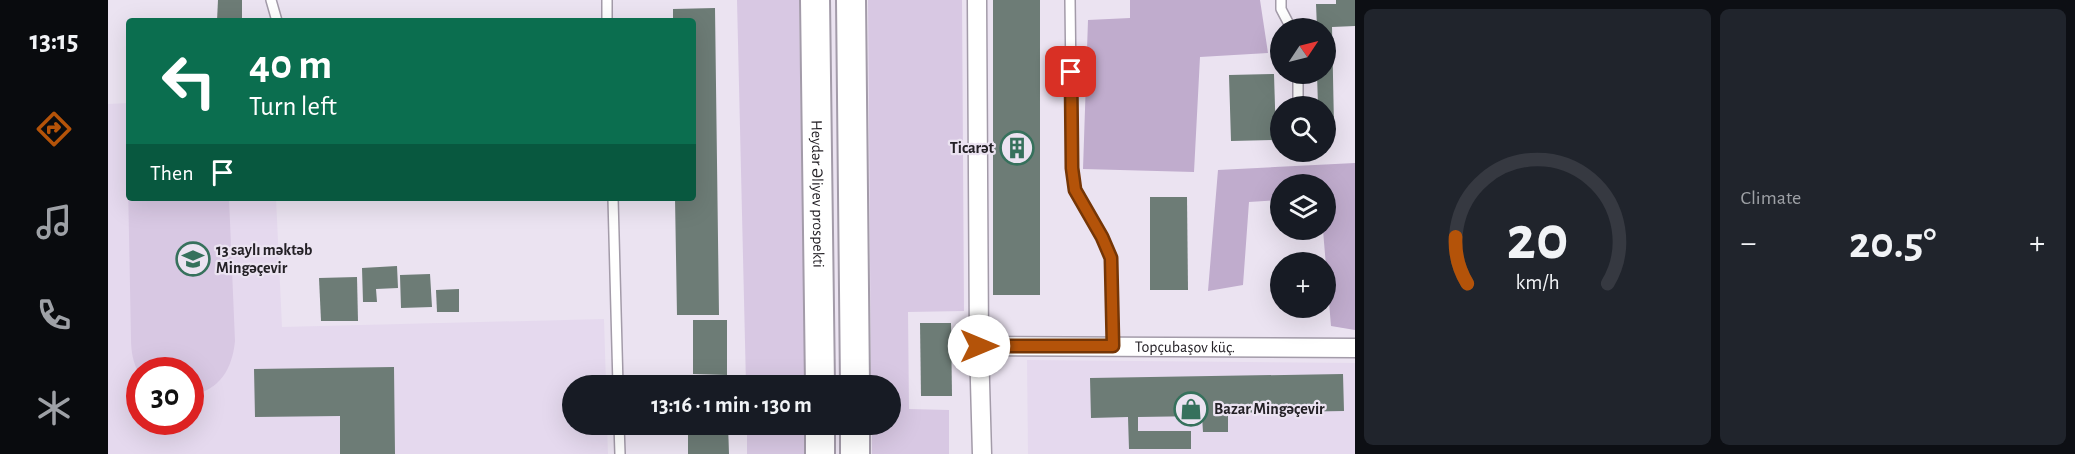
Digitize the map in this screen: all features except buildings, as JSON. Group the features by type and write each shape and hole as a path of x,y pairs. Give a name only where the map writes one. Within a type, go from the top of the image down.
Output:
{"main road":[{"name":"Heydər Əliyev prospekti","path":"815,0 820,375"},
{"path":"851,0 855,375"},
{"path":"820,435 820,454"},
{"path":"855,435 855,454"}],"street":[{"path":"977,0 979,346 982,454"},
{"name":"Topçubaşov küç.","path":"979,346 1355,348"}],"lane":[{"path":"271,0 276,18"},
{"path":"607,0 607,18"},
{"path":"1070,0 1072,168 1075,190 1102,237 1111,258 1113,346"},
{"path":"1281,0 1281,9 1286,18"},
{"path":"613,201 618,375"},
{"path":"619,435 620,454"}],"shaded area":[{"path":"737,0 799,0 805,375 746,375"},
{"path":"868,0 962,0 964,311 908,312 909,409 949,410 949,454 872,454 872,435 901,435 901,375 871,375"},
{"path":"1130,0 1260,0 1268,53 1200,57 1194,172 1083,169 1088,20 1130,18"},
{"name":"13 saylı məktəb Mingəçevir","path":"126,103 126,201 276,201 282,327 604,319 606,375 562,375 562,435 607,435 608,454 108,454 108,104"},
{"path":"1355,163 1355,330 1331,326 1330,318 1336,318 1336,252 1325,252 1324,240 1336,240 1336,174 1270,174 1270,201 1249,202 1243,285 1208,291 1218,170"},
{"path":"128,201 229,201 235,341 231,361 223,377 204,392 204,357 133,357"},
{"name":"Bazar Mingəçevir","path":"1027,360 1355,363 1355,454 1028,454"},
{"path":"747,435 805,435 805,454 747,454"}],"place":[{"name":"Ticarət","path":"1017,148"},
{"name":"13 saylı məktəb Mingəçevir","path":"193,259"},
{"name":"Bazar Mingəçevir","path":"1191,409"}],"route":[{"path":"979,346 1113,346 1111,258 1102,237 1075,190 1072,168 1071,72"}]}
